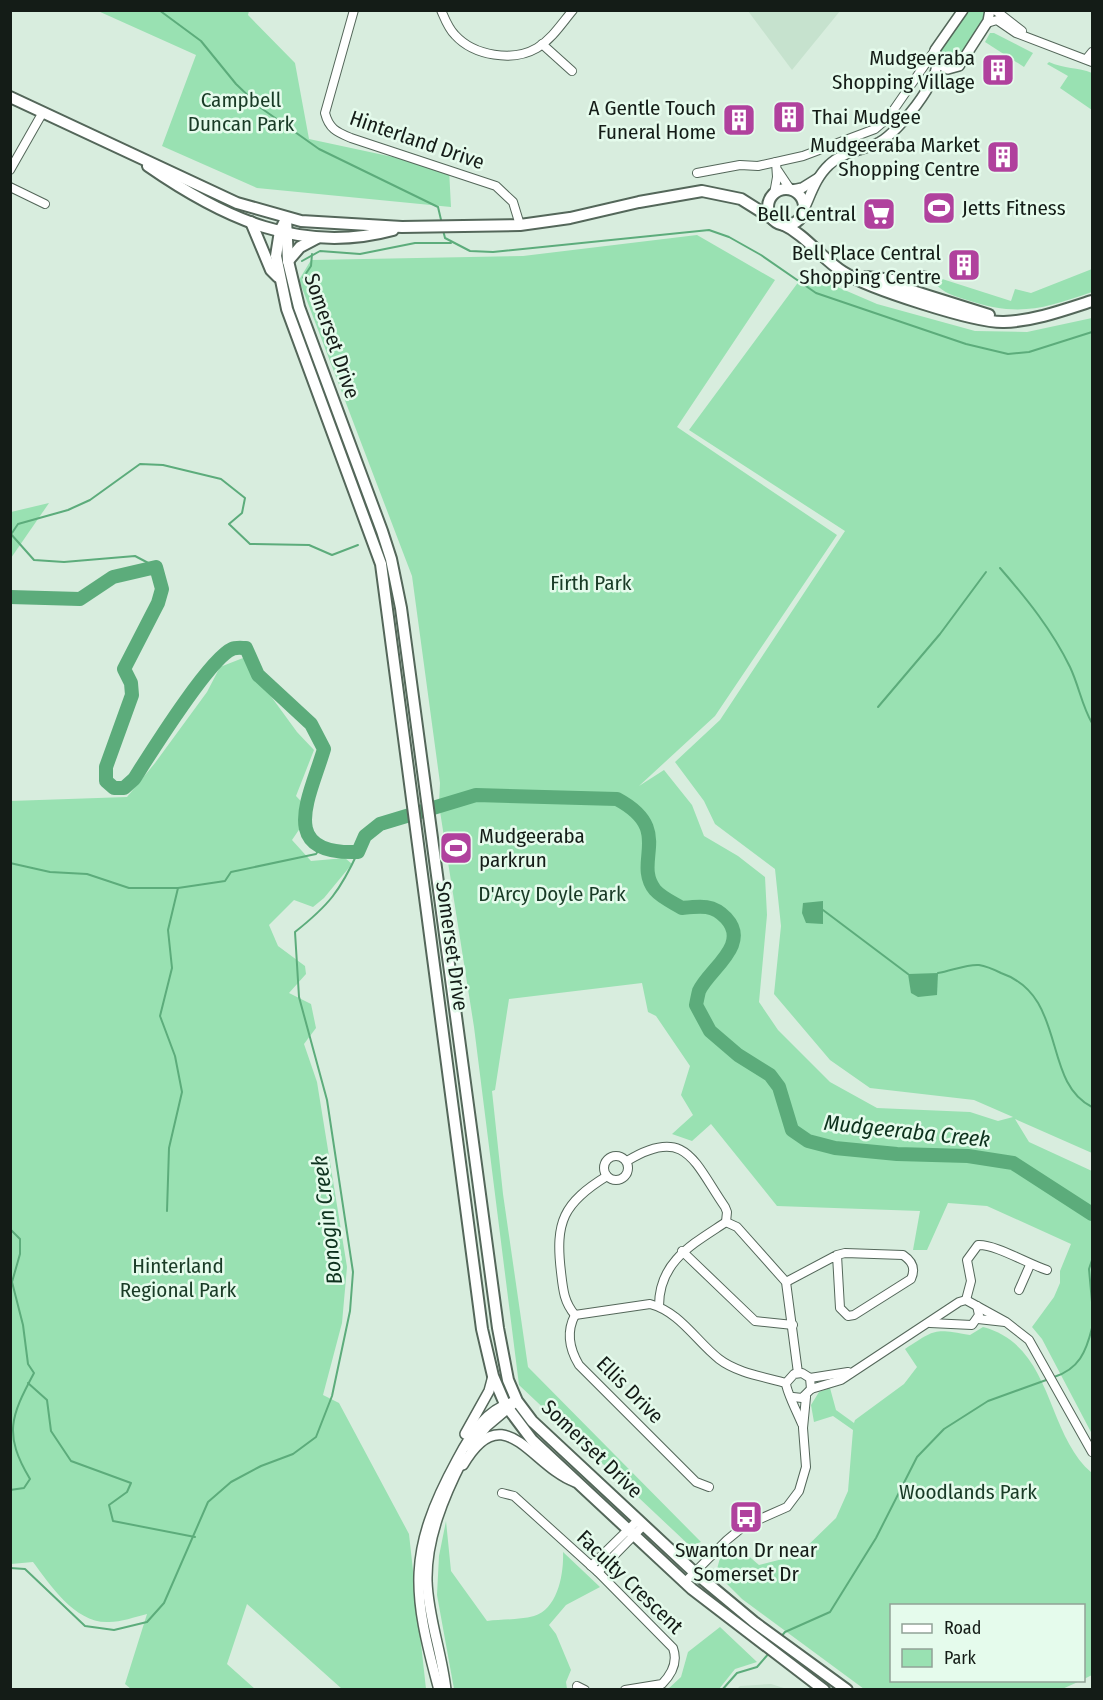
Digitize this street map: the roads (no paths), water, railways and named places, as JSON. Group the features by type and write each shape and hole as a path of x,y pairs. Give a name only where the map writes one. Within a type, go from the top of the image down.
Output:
{"main road":[{"path":"10,96 237,203 286,218 325,224 435,228 520,225 570,218 690,191 717,192 741,199 759,200 791,190 802,199 805,226 815,247"},
{"path":"129,153 197,199 251,222 284,232 320,237 360,238 402,227"},
{"path":"774,194 769,207 779,222"},
{"path":"741,199 815,247 850,276 916,296"},
{"path":"779,222 795,222 804,210"},
{"name":"Somerset Drive","path":"286,218 276,256 279,277 295,335 381,564 482,1329 493,1376 506,1407 528,1436 575,1482 685,1582 759,1643 824,1689"},
{"path":"251,222 271,270 279,277"},
{"name":"Somerset Drive","path":"284,232 288,261 306,330 392,559 427,787 502,1357 517,1401 551,1441 694,1572 768,1632 847,1689"},
{"path":"288,261 300,247 320,237"},
{"path":"828,260 866,277 988,321 1025,319 1092,301"},
{"path":"866,277 910,282 924,277"},
{"path":"449,1075 464,1072"}],"street":[{"name":"Hinterland Drive","path":"354,10 325,113 328,125 336,132 351,138 496,186 513,202 520,225"},
{"path":"441,10 450,28 460,40 485,52 511,56 542,44 573,10"},
{"path":"697,172 776,166 866,134 883,123 936,55 963,10"},
{"path":"929,84 959,66 991,14"},
{"path":"991,14 1036,40"},
{"path":"991,14 1016,33 1066,53 1090,58"},
{"path":"542,44 572,71"},
{"path":"936,55 944,67 953,69"},
{"path":"776,166 791,190 802,188 818,178 837,159 875,144 892,133 929,84 937,67 936,55"},
{"path":"10,170 43,112"},
{"path":"774,194 776,166"},
{"path":"804,210 818,178"},
{"path":"10,187 45,204"},
{"name":"Ellis Drive","path":"627,1161 655,1146 671,1146 682,1150 694,1161 724,1207 727,1212 726,1222"},
{"name":"Ellis Drive","path":"621,1157 627,1161 629,1170 625,1178 617,1181 607,1176 604,1168 610,1158 621,1157"},
{"name":"Ellis Drive","path":"607,1176 574,1200 559,1234 565,1303 575,1316 569,1327 573,1354 579,1365 696,1482 709,1487"},
{"path":"659,1306 659,1291 669,1265 682,1251 726,1222 737,1227 786,1282 798,1373"},
{"path":"966,1300 971,1281 968,1260 978,1245 987,1245 1030,1266 1047,1270"},
{"path":"682,1251 755,1321 793,1325"},
{"path":"786,1282 837,1255 903,1255 916,1262 911,1279 854,1315 848,1316 840,1308 837,1255"},
{"path":"1018,1290 1030,1266"},
{"path":"685,1582 744,1526 788,1507 799,1491 806,1467 803,1428 806,1397 812,1389 841,1380 849,1372 954,1308 959,1302 966,1300 1006,1322 1029,1340 1092,1452"},
{"path":"575,1316 641,1305 659,1306 671,1312 720,1360 786,1383"},
{"path":"977,1306 978,1319"},
{"path":"954,1308 953,1316 956,1323"},
{"path":"926,1324 956,1323 968,1327 978,1319 1006,1322"},
{"path":"803,1428 793,1397 786,1390 786,1383 790,1376 798,1373 810,1378 849,1372"},
{"path":"427,1644 433,1639 426,1602 431,1539 458,1449 489,1391 493,1376"},
{"path":"810,1378 812,1389"},
{"path":"793,1397 806,1397"},
{"path":"439,1689 427,1644 419,1600 418,1564 426,1526 451,1476 473,1442 506,1407 517,1401"},
{"path":"451,1476 478,1444 501,1434 519,1440 559,1476 575,1482"},
{"name":"Faculty Crescent","path":"502,1493 514,1496 665,1637 676,1655 671,1673 662,1684 625,1689"},
{"path":"594,1569 641,1523"},
{"path":"427,1582 446,1689"}],"waterway":[{"path":"159,10 201,41 236,84 261,108 319,149 438,207 442,224"},
{"path":"443,230 445,238 470,251 493,252 709,230 729,237 761,255 816,293 966,344 1008,354 1029,352 1092,332"},
{"path":"302,261 320,251 360,254 415,243 451,243"},
{"path":"303,278 311,266 312,254"},
{"path":"12,533 18,524 68,510 90,500 140,464 163,465 221,479 245,498 242,513 229,524 250,544 309,545 332,555 358,545"},
{"path":"10,533 34,560 64,562 135,556 156,567"},
{"name":"Mudgeeraba Creek","path":"10,597 80,599 113,577 156,567 162,589 158,603 124,669 131,683 132,695 106,767 106,781 114,788 124,788 134,779 180,708 222,656 232,649 246,648 258,675 311,724 324,749 307,803 305,820 308,833 316,844 332,850 358,852 365,836 380,824 476,795 617,799 634,811 644,822 649,845 649,879 655,890 682,908 700,907 716,910 726,918 732,928 734,938 731,947 699,991 696,1005 710,1031 738,1055 770,1075 779,1087 792,1130 808,1141 835,1148 897,1154 968,1156 1013,1163 1092,1214"},
{"path":"1000,568 1055,640 1070,667 1092,723"},
{"path":"878,707 940,634 986,572"},
{"path":"10,863 50,872 87,874 129,888 178,888 225,881 231,872 316,854 321,847"},
{"name":"Bonogin Creek","path":"10,1568 25,1569 85,1626 114,1630 147,1622 164,1603 208,1502 231,1482 261,1466 293,1454 316,1437 332,1396 350,1311 353,1272 327,1100 299,997 295,932 317,914 332,897 358,852"},
{"path":"167,1211 169,1148 182,1092 175,1056 160,1016 172,968 168,930 178,888"},
{"path":"823,910 908,974"},
{"path":"938,973 979,965 1022,984 1036,1000 1046,1019 1066,1079 1076,1095 1092,1107"},
{"path":"10,1229 20,1239 20,1254 12,1282 23,1325 28,1364 34,1373 20,1401 13,1425 16,1450 30,1479 24,1488 10,1490"},
{"path":"1092,1260 1089,1269 1092,1302"},
{"path":"1054,1377 1070,1369 1080,1358 1092,1328"},
{"path":"780,1638 785,1632 830,1612 876,1538 917,1457 944,1429 988,1401 1049,1379"},
{"path":"28,1383 47,1400 51,1431 71,1461 131,1483 127,1492 109,1505 113,1521 195,1537"},
{"path":"722,1690 737,1673 757,1667 770,1652"}],"place":[{"name":"Mudgeeraba Shopping Village","path":"998,70"},
{"name":"Thai Mudgee","path":"789,117"},
{"name":"A Gentle Touch Funeral Home","path":"739,120"},
{"name":"Mudgeeraba Market Shopping Centre","path":"1003,157"},
{"name":"Jetts Fitness","path":"939,208"},
{"name":"Bell Central","path":"879,214"},
{"name":"Bell Place Central Shopping Centre","path":"964,265"},
{"name":"Mudgeeraba parkrun","path":"456,848"},
{"name":"Swanton Dr near Somerset Dr","path":"746,1517"}],"park label":[{"name":"Campbell Duncan Park","path":"241,112"},
{"name":"Firth Park","path":"591,583"},
{"name":"D'Arcy Doyle Park","path":"552,894"},
{"name":"Hinterland Regional Park","path":"178,1278"},
{"name":"Woodlands Park","path":"968,1492"}]}
